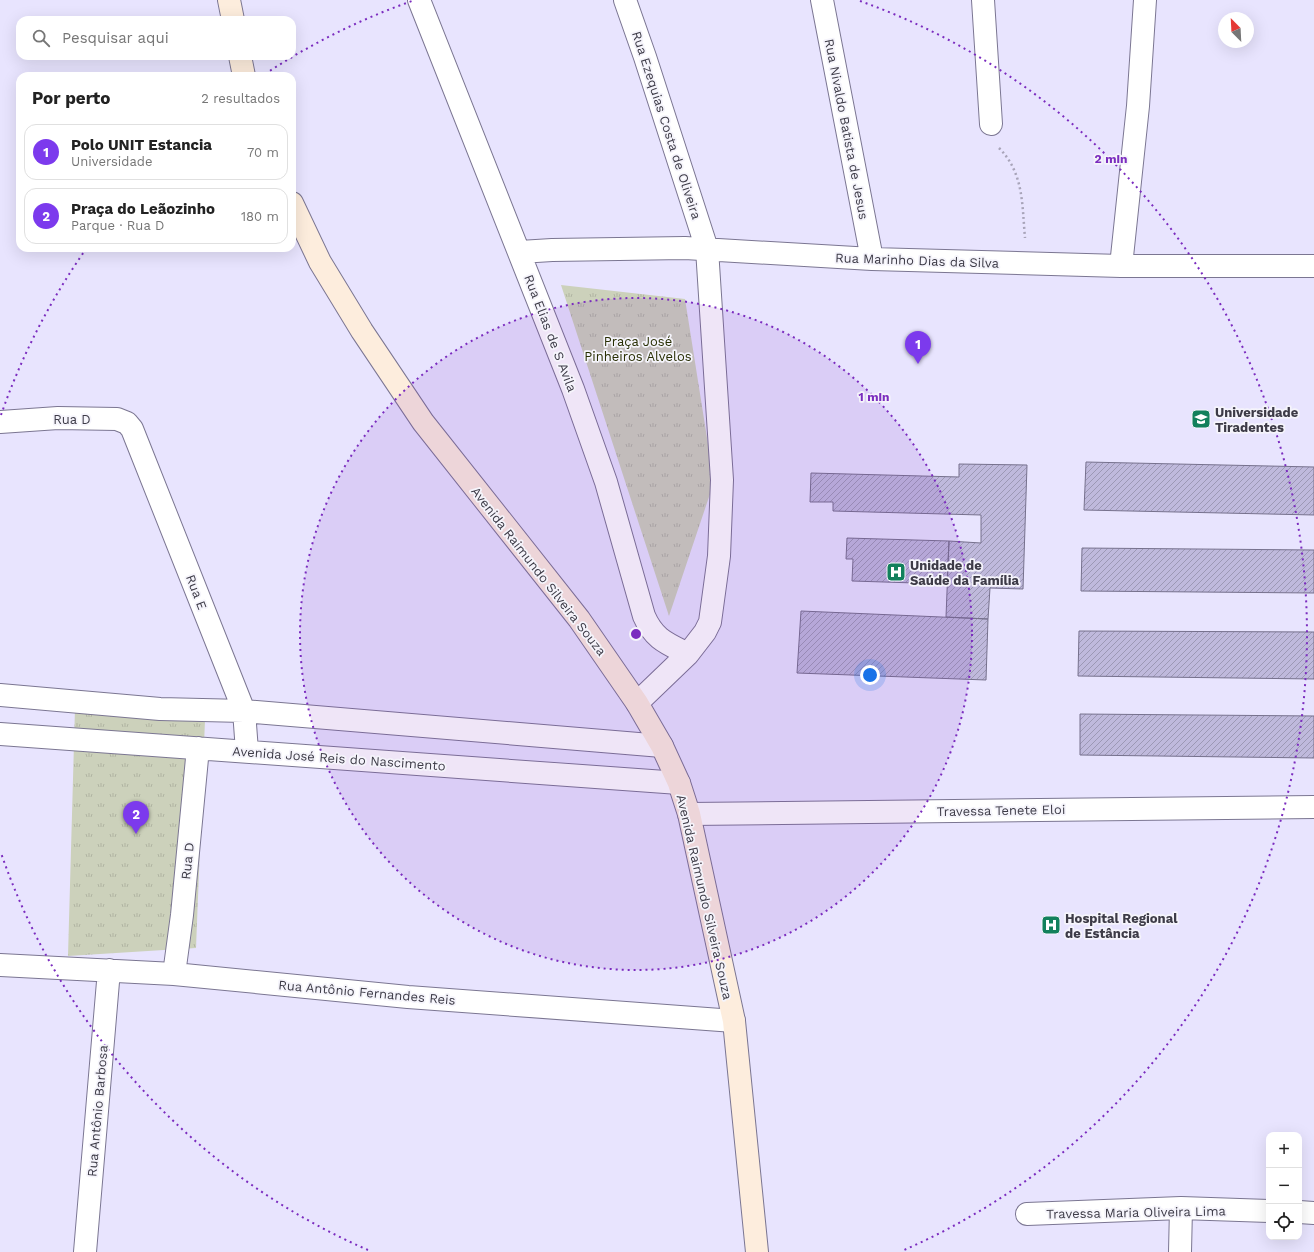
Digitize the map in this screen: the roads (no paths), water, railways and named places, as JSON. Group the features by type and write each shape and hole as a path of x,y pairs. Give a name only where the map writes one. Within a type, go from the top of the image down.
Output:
{"street":[{"path":"229,0 232,16"},
{"name":"Rua Elias de S Avila","path":"419,0 520,252 606,482 644,616 652,631 660,640 688,654"},
{"name":"Rua Ezequias Costa de Oliveira","path":"625,0 646,57 707,249 722,480 718,556 710,622 705,632 688,654 637,703"},
{"name":"Rua Nivaldo Batista de Jesus","path":"822,0 872,259"},
{"path":"983,0 991,124"},
{"path":"1121,266 1138,106 1145,0"},
{"path":"241,60 243,72"},
{"name":"Avenida Raimundo Silveira Souza","path":"296,211 320,262 362,331 423,422 579,619 637,703 662,746 679,784 688,814 734,1021 757,1252"},
{"name":"Rua Marinho Dias da Silva","path":"520,252 552,250 685,248 872,259 1121,266 1314,266"},
{"name":"Rua D","path":"0,422 58,418 118,420 127,424 136,436"},
{"name":"Rua E","path":"136,436 244,711 247,751"},
{"path":"0,695 160,709 244,711 662,746"},
{"name":"Avenida José Reis do Nascimento","path":"0,734 679,784"},
{"name":"Rua D","path":"174,974 182,915 198,748"},
{"name":"Travessa Tenete Eloi","path":"688,814 1314,807"},
{"name":"Rua Antônio Fernandes Reis","path":"0,965 174,974 408,996 734,1021"},
{"name":"Rua Antônio Barbosa","path":"85,1252 109,970"},
{"path":"1180,1252 1181,1208"},
{"name":"Travessa Maria Oliveira Lima","path":"1027,1214 1181,1208 1266,1211"},
{"path":"1302,1212 1314,1213"}],"place":[{"name":"Polo UNIT Estancia","path":"918,364"},
{"name":"Universidade Tiradentes","path":"1201,419"},
{"name":"Unidade de Saúde da Família","path":"896,572"},
{"name":"Praça do Leãozinho","path":"136,834"},
{"name":"Hospital Regional de Estância","path":"1051,925"}],"park label":[{"name":"Praça José Pinheiros Alvelos","path":"638,348"}]}
